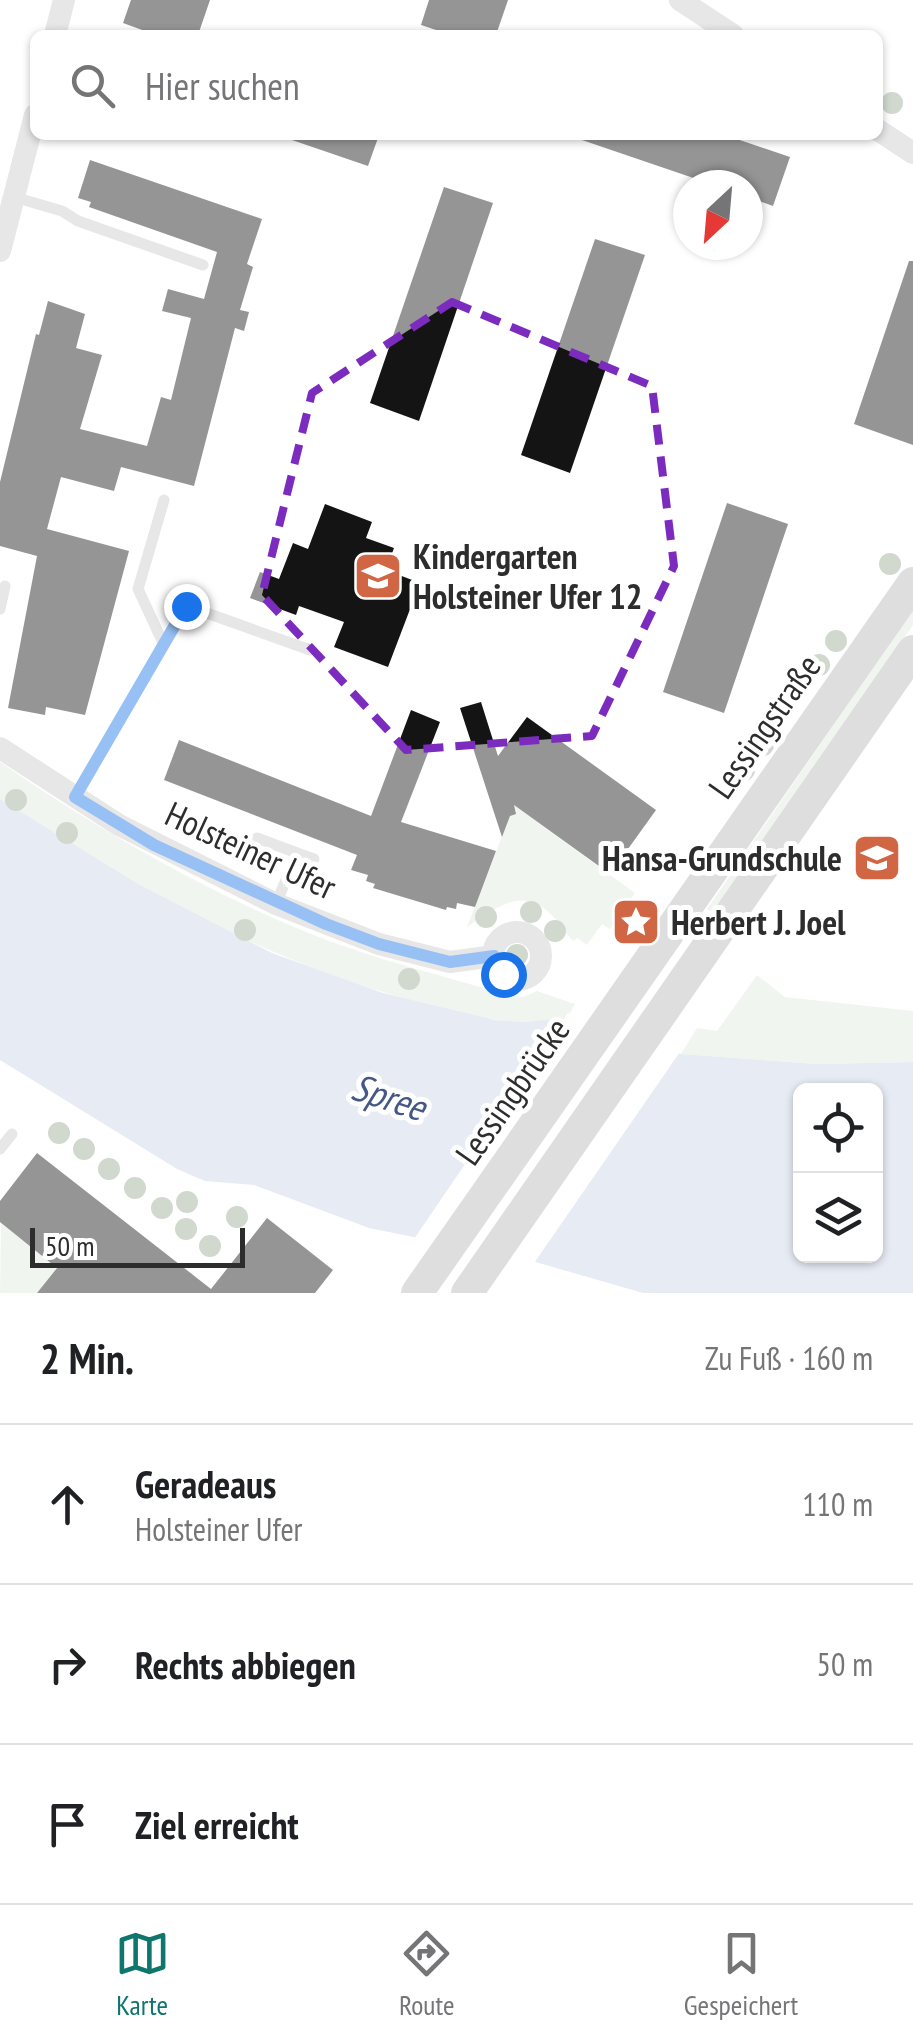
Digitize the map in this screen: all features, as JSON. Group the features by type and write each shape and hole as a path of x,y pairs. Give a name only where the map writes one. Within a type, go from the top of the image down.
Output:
{"main road":[{"name":"Lessingstraße","path":"648,965 913,583"},
{"path":"475,1283 913,651"},
{"name":"Lessingbrücke","path":"418,1293 648,965"}],"street":[{"path":"57,30 64,0"},
{"path":"680,0 726,30"},
{"path":"883,133 913,153"},
{"path":"0,251 30,135"},
{"name":"Holsteiner Ufer","path":"0,748 154,845 276,904 379,944 450,962 494,956"}],"lane":[{"path":"14,197 62,210 78,221 202,265"},
{"path":"164,500 138,589 164,645"},
{"path":"0,609 5,586"},
{"path":"75,797 186,606 310,650"},
{"path":"257,838 314,859"},
{"path":"276,904 297,853"},
{"path":"0,1149 12,1134"}],"highlighted area":[{"path":"452,302 652,386 674,566 592,736 406,750 262,595 312,393"}],"shaded area":[{"path":"913,609 913,625 714,913 707,909"},
{"path":"0,762 153,858 233,900 316,936 508,995 523,997 537,991 575,1004 567,1018 522,1022 482,1018 361,985 253,943 98,862 0,799"},
{"path":"514,805 635,893 610,929 602,924 587,945 570,938 546,910 523,901 498,907 467,927"},
{"path":"757,975 785,997 913,1011 913,1062 817,1064 681,1054 697,1028 717,1031"},
{"path":"1,1223 57,1267 37,1293 0,1293"}],"water":[{"name":"Spree","path":"0,799 138,884 272,953 383,993 495,1020 567,1018 681,1054 817,1064 913,1062 913,1293 643,1293 532,1261 369,1228 254,1185 205,1181 177,1169 0,1060"}],"pier":[{"path":"568,1013 682,1049 532,1266 412,1242"}],"building":[{"path":"131,0 210,0 200,30 142,30 123,23"},
{"path":"429,0 508,0 498,30 436,30 421,25"},
{"path":"292,140 377,140 368,166"},
{"path":"582,140 740,140 790,157 773,206 763,202 763,170 673,171"},
{"path":"90,160 262,219 247,264 253,267 240,310 249,312 244,331 235,328 194,486 121,467 114,491 61,477 47,529 129,551 85,715 46,707 45,715 8,708 37,556 0,546 0,482 36,334 39,335 48,301 85,314 76,348 102,355 80,429 147,446 161,397 171,400 191,318 162,311 168,289 204,299 217,252 89,207 91,202 78,198"},
{"path":"444,187 493,203 419,421 370,403"},
{"path":"595,239 645,255 570,473 521,455"},
{"path":"909,261 913,261 913,445 854,424"},
{"path":"727,503 788,524 724,713 663,692"},
{"path":"325,504 372,522 366,538 394,548 386,570 420,583 388,667 334,647 344,622 299,606 296,615 250,598 260,572 279,579 293,543 308,549"},
{"path":"481,702 498,756 527,717 656,810 610,874 514,805 516,814 510,816 502,837 460,708"},
{"path":"411,710 440,722 401,822 496,851 475,907 457,903 456,909 446,910 373,888 375,884 366,881 368,875 351,870 357,855 164,780 179,740 371,816"},
{"path":"37,1153 211,1289 267,1218 333,1270 315,1293 37,1293 57,1268 0,1222 0,1201"}],"place":[{"name":"Kindergarten Holsteiner Ufer 12","path":"378,576"},
{"name":"Hansa-Grundschule","path":"877,858"},
{"name":"Herbert J. Joel","path":"636,922"}],"route":[{"path":"186,606 75,797 154,845 276,904 379,944 450,962 494,956 503,974"}]}
